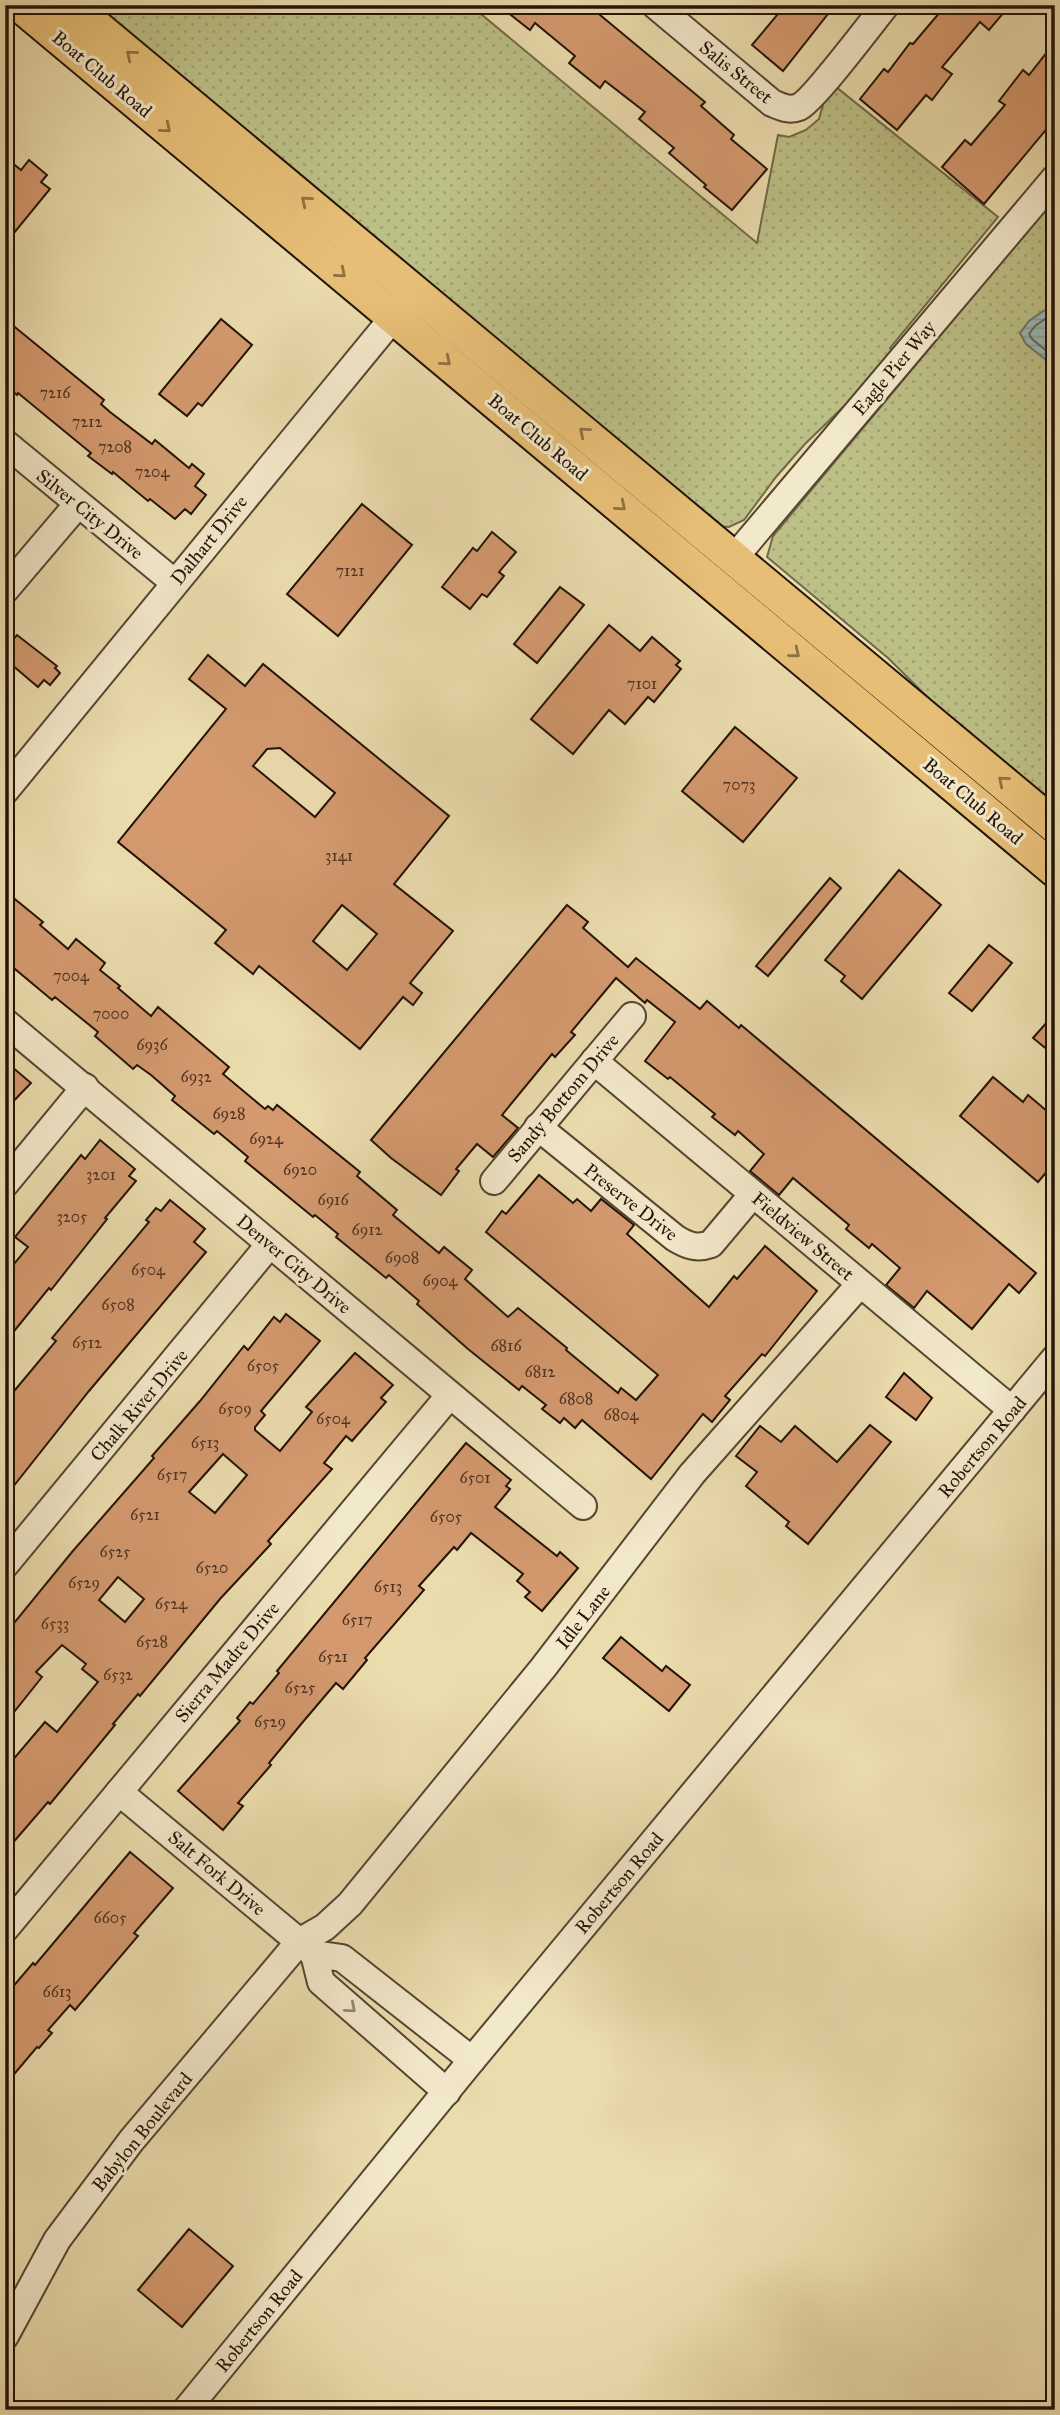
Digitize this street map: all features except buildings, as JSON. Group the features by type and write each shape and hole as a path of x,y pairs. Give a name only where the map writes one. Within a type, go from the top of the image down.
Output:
{"main road":[{"name":"Boat Club Road","path":"20,5 1055,870"},
{"name":"Boat Club Road","path":"70,5 1055,826"}],"street":[{"name":"Salis Street","path":"655,5 772,103 788,109 801,107 886,5"},
{"name":"Eagle Pier Way","path":"734,558 1055,178"},
{"name":"Dalhart Drive","path":"5,791 415,291"},
{"name":"Silver City Drive","path":"5,443 175,583"},
{"path":"5,590 78,504"},
{"name":"Sandy Bottom Drive","path":"494,1181 632,1016"},
{"name":"Denver City Drive","path":"5,1022 583,1506"},
{"name":"Fieldview Street","path":"594,1061 1012,1410"},
{"path":"5,1184 85,1087"},
{"name":"Preserve Drive","path":"538,1128 688,1246 701,1248 711,1244 753,1195"},
{"name":"Chalk River Drive","path":"5,1564 271,1244"},
{"name":"Idle Lane","path":"307,1948 350,1904 543,1668 692,1474 860,1284"},
{"name":"Robertson Road","path":"186,2410 472,2060 1055,1358"},
{"name":"Sierra Madre Drive","path":"5,1929 449,1396"},
{"name":"Salt Fork Drive","path":"119,1792 307,1948 342,1958 472,2060"},
{"path":"307,1948 321,1982 447,2092"},
{"name":"Babylon Boulevard","path":"5,2336 65,2230 131,2141 307,1948"}],"green space":[{"path":"91,5 470,5 757,243 778,135 789,137 806,130 819,119 824,101 836,87 998,217 890,348 893,353 875,376 805,444 744,520 729,527 715,526"},
{"path":"1055,198 1055,808 964,733 888,658 767,557 773,536"}],"water":[{"path":"1055,303 1055,367 1026,344 1020,333 1029,321"}]}
